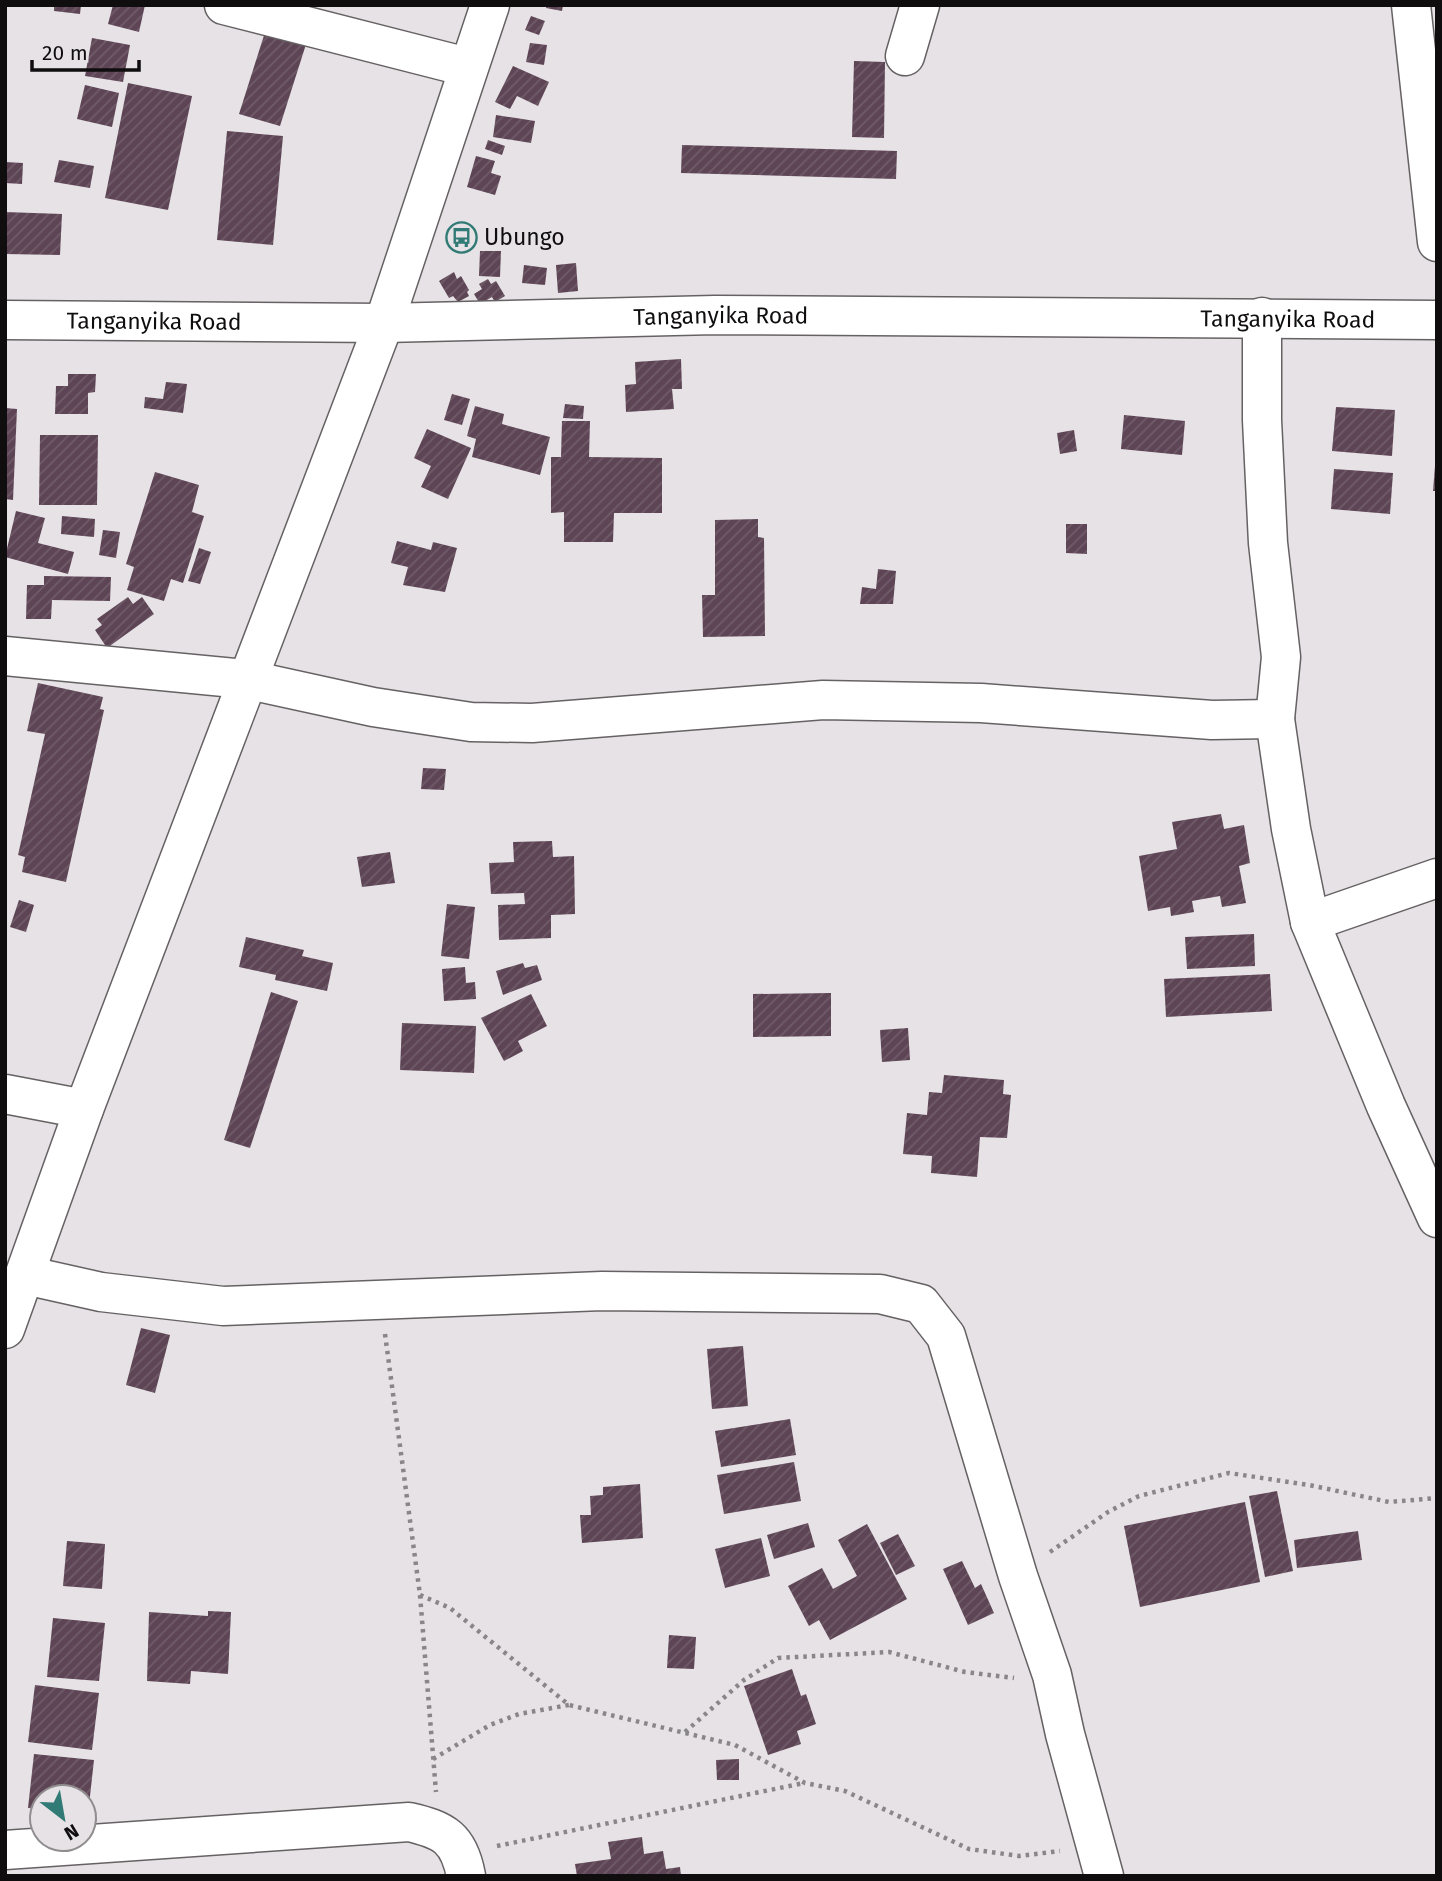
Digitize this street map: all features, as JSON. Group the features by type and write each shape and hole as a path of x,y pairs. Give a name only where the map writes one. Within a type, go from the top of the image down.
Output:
{"street":[{"path":"224,5 467,67"},
{"path":"5,1329 245,679 384,323 467,67 490,5"},
{"path":"905,56 919,5"},
{"path":"1411,5 1437,242"},
{"name":"Tanganyika Road","path":"5,320 384,323 715,315 1437,320"},
{"path":"1262,317 1262,420 1268,543 1281,657 1275,719 1291,829 1310,922 1386,1106 1437,1218"},
{"path":"5,656 245,679 373,707 471,722 532,723 823,700 981,703 1213,720 1275,719"},
{"path":"1310,922 1437,878"},
{"path":"5,1094 84,1109"},
{"path":"24,1275 101,1292 223,1306 602,1291 880,1294 920,1304 946,1336 1018,1576 1052,1675 1100,1862"},
{"path":"5,1850 409,1822 456,1853"}],"path":[{"path":"380,1299 419,1595 433,1759 456,1853 805,1783"},
{"path":"1018,1576 1108,1512 1139,1496 1229,1473 1309,1485 1390,1502 1437,1498"},
{"path":"419,1595 450,1608 569,1705"},
{"path":"685,1733 744,1680 778,1658 889,1652 965,1672 1009,1678 1052,1675"},
{"path":"433,1759 491,1725 519,1713 569,1705 735,1745 805,1783 845,1791 969,1849 1100,1862"}],"building":[{"path":"54,5 81,5 80,14 54,11"},
{"path":"113,5 145,5 139,32 108,24"},
{"path":"547,5 563,5 562,11 546,8"},
{"path":"531,16 545,21 539,35 525,30"},
{"path":"267,26 308,38 280,126 239,114"},
{"path":"92,38 130,45 123,82 85,76"},
{"path":"530,43 547,45 544,65 526,62"},
{"path":"854,61 885,62 884,138 852,137"},
{"path":"513,66 549,82 538,106 517,96 510,109 495,102"},
{"path":"128,83 192,96 168,210 105,198"},
{"path":"85,85 119,93 112,127 77,119"},
{"path":"496,115 535,121 531,143 493,137"},
{"path":"227,131 283,136 273,245 217,240"},
{"path":"488,140 505,146 502,155 485,149"},
{"path":"682,145 897,151 896,179 681,173"},
{"path":"476,156 495,161 491,173 501,176 495,195 467,187"},
{"path":"59,160 94,166 90,188 54,182"},
{"path":"5,162 23,163 22,184 5,183"},
{"path":"5,212 62,214 60,255 5,254"},
{"path":"480,251 501,251 500,277 479,276"},
{"path":"576,263 578,291 558,293 556,265"},
{"path":"524,265 547,268 545,285 522,283"},
{"path":"454,272 457,279 461,276 469,290 469,296 458,302 453,296 449,298 439,281"},
{"path":"488,279 491,284 496,281 505,296 495,302 492,297 480,304 474,294 482,289 479,284"},
{"path":"681,359 682,389 672,389 674,409 626,412 625,385 636,384 635,362"},
{"path":"68,374 96,374 95,392 88,393 88,414 55,414 56,386 68,386"},
{"path":"166,382 187,384 183,413 144,408 145,397 163,399"},
{"path":"452,394 470,399 462,425 444,420"},
{"path":"565,404 584,406 583,419 563,418"},
{"path":"475,406 504,414 502,424 550,437 540,475 472,457 476,439 467,436"},
{"path":"1336,407 1395,410 1392,456 1332,451"},
{"path":"5,408 17,409 13,500 5,499"},
{"path":"1124,415 1185,421 1182,455 1121,449"},
{"path":"562,421 590,421 589,457 662,458 662,513 614,513 613,542 564,542 564,512 551,513 551,457 561,457"},
{"path":"427,429 471,448 448,499 421,487 431,466 414,458"},
{"path":"1074,430 1077,451 1060,454 1057,433"},
{"path":"40,435 98,435 97,505 39,505"},
{"path":"1435,466 1437,491 1433,491"},
{"path":"1334,469 1393,473 1390,514 1331,509"},
{"path":"155,472 199,485 192,512 204,516 183,583 171,579 164,601 127,590 134,567 126,564"},
{"path":"16,511 45,518 38,543 74,552 68,574 5,557"},
{"path":"62,516 95,519 94,537 61,534"},
{"path":"758,519 758,537 764,538 765,636 703,637 702,595 715,595 715,520"},
{"path":"1066,524 1087,524 1087,554 1066,553"},
{"path":"103,530 120,532 116,558 99,555"},
{"path":"397,541 431,550 433,542 457,548 445,592 403,585 408,567 391,563"},
{"path":"199,548 211,552 200,584 188,581"},
{"path":"878,569 896,571 893,604 860,604 862,587 876,589"},
{"path":"44,576 111,577 110,601 52,600 51,619 26,619 27,585 44,585"},
{"path":"128,597 133,604 142,597 154,614 107,648 95,630 102,625 97,619"},
{"path":"38,683 103,697 100,709 104,710 66,882 22,872 25,857 18,855 45,734 27,731"},
{"path":"423,768 446,769 444,790 421,789"},
{"path":"1221,814 1224,829 1244,825 1250,863 1239,866 1246,903 1222,907 1220,896 1192,901 1194,912 1171,916 1170,907 1148,911 1139,856 1177,849 1172,822"},
{"path":"552,841 553,857 574,856 575,914 551,915 551,938 499,940 498,905 525,904 524,893 491,894 489,863 514,862 513,842"},
{"path":"390,852 395,883 362,887 357,857"},
{"path":"19,900 34,905 26,932 10,927"},
{"path":"447,904 475,907 469,959 441,956"},
{"path":"1254,934 1255,966 1187,969 1185,937"},
{"path":"246,937 304,950 302,956 333,963 327,991 275,980 276,975 239,967"},
{"path":"523,963 525,968 537,965 542,980 503,995 496,971"},
{"path":"465,967 466,983 475,982 476,999 444,1001 442,969"},
{"path":"1270,974 1272,1011 1166,1017 1164,979"},
{"path":"271,992 298,1001 250,1148 224,1140"},
{"path":"831,993 831,1036 753,1037 753,994"},
{"path":"531,994 547,1026 518,1041 523,1051 504,1061 481,1018"},
{"path":"402,1023 476,1026 474,1073 400,1070"},
{"path":"908,1028 910,1060 882,1062 880,1030"},
{"path":"944,1075 1004,1080 1003,1094 1011,1095 1007,1138 980,1137 977,1177 931,1173 932,1156 903,1154 907,1113 927,1115 929,1092 942,1093"},
{"path":"141,1328 170,1335 155,1393 126,1385"},
{"path":"743,1346 748,1406 712,1409 707,1349"},
{"path":"790,1419 796,1455 721,1467 715,1431"},
{"path":"794,1462 801,1501 724,1514 717,1475"},
{"path":"640,1484 643,1538 582,1543 580,1515 591,1515 590,1496 603,1495 603,1487"},
{"path":"1277,1491 1293,1571 1265,1577 1249,1496"},
{"path":"1245,1502 1260,1582 1140,1607 1124,1526"},
{"path":"808,1523 815,1547 774,1559 767,1535"},
{"path":"867,1524 907,1599 830,1640 819,1620 809,1626 788,1586 822,1568 833,1589 857,1576 838,1540"},
{"path":"1358,1531 1362,1560 1297,1568 1294,1540"},
{"path":"898,1534 915,1566 896,1575 880,1543"},
{"path":"761,1538 770,1576 725,1588 715,1549"},
{"path":"67,1541 105,1544 102,1589 63,1586"},
{"path":"962,1561 975,1588 981,1584 994,1613 968,1625 943,1569"},
{"path":"208,1611 231,1612 228,1674 191,1671 190,1684 147,1681 149,1612 208,1616"},
{"path":"53,1618 105,1623 99,1681 47,1677"},
{"path":"669,1635 696,1637 694,1669 667,1668"},
{"path":"792,1669 801,1696 806,1694 816,1724 797,1731 801,1744 768,1755 744,1686"},
{"path":"35,1685 99,1693 92,1750 28,1742"},
{"path":"34,1754 94,1760 91,1783 31,1783"},
{"path":"739,1759 739,1780 717,1780 716,1760"},
{"path":"642,1837 644,1854 663,1851 666,1869 680,1867 681,1876 577,1876 575,1864 611,1859 608,1842"}],"place":[{"name":"Ubungo","path":"461,237"}]}
